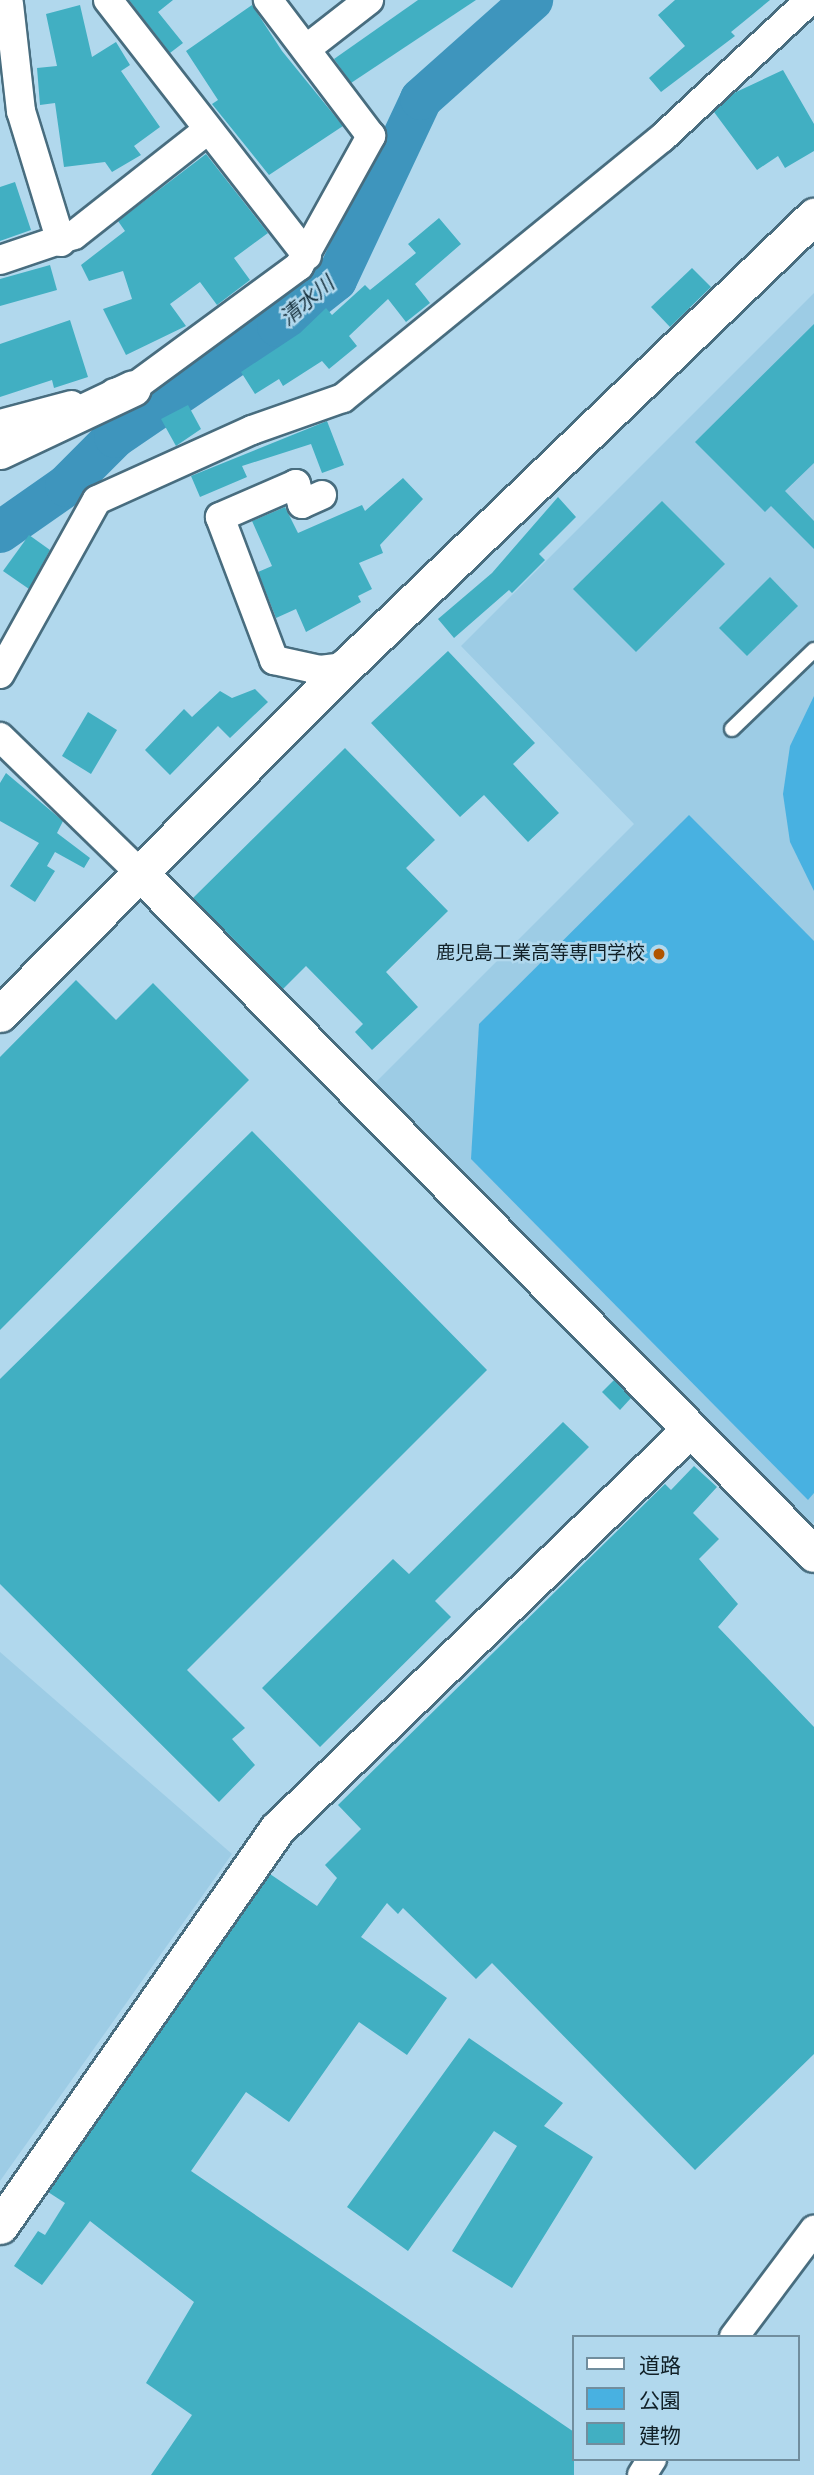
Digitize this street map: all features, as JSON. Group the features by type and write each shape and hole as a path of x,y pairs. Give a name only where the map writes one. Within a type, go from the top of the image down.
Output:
{"street":[{"path":"108,0 206,131 307,256"},
{"path":"0,451 133,388 289,276 307,256 371,136 268,0"},
{"path":"306,49 369,0"},
{"path":"0,674 97,500 252,430 343,398 662,138 810,0"},
{"path":"12,3 21,111 61,242"},
{"path":"0,260 61,242 206,131"},
{"path":"0,1014 345,667 814,216"},
{"path":"0,424 133,388"},
{"path":"322,495 302,504 296,484 220,517 274,660 320,670 345,667"},
{"path":"2,746 141,873 814,1554"},
{"path":"0,2226 277,1829 690,1429"},
{"path":"735,2335 814,2230"}],"lane":[{"path":"732,729 814,649"}],"shaded area":[{"name":"鹿児島工業高等専門学校","path":"814,293 812,1524 375,1083 634,824 461,646"},
{"path":"0,1652 232,1854 0,2181"}],"green space":[{"path":"814,696 814,891 790,842 783,794 790,746"},
{"path":"689,815 814,941 814,1493 808,1500 471,1159 479,1024"}],"building":[{"path":"129,0 173,0 158,12 183,43 170,53"},
{"path":"418,0 476,0 351,83 334,59"},
{"path":"675,0 770,0 731,32 735,36 661,92 649,78 685,46 658,15"},
{"path":"80,5 92,57 116,42 130,65 121,71 160,127 134,146 141,155 112,172 105,162 64,167 55,103 40,105 37,68 57,66 46,14"},
{"path":"252,5 282,51 343,126 269,175 212,104 218,100 186,51"},
{"path":"783,70 814,124 814,151 785,168 778,156 757,170 714,112 734,93"},
{"path":"206,154 268,233 234,258 250,280 217,305 200,282 170,304 186,326 126,355 103,309 132,299 123,271 89,281 81,265 125,231 118,221"},
{"path":"15,182 31,230 0,241 0,187"},
{"path":"439,218 461,244 415,284 430,303 406,322 388,299 349,336 357,346 329,369 322,361 283,386 279,379 255,394 241,372 300,333 326,308 332,315 365,285 370,290 416,253 408,244"},
{"path":"50,265 57,290 0,306 0,279"},
{"path":"692,268 711,287 670,327 651,307"},
{"path":"70,320 88,377 54,388 52,380 0,397 0,344"},
{"path":"814,324 814,463 785,491 814,521 814,549 771,506 765,512 695,442"},
{"path":"188,405 201,429 176,446 161,419"},
{"path":"327,421 344,465 322,473 311,444 242,466 247,477 200,497 191,476"},
{"path":"403,478 423,499 380,545 383,553 359,563 372,589 358,596 361,602 306,632 296,609 276,618 258,572 272,566 252,521 285,507 298,533 362,505 365,511"},
{"path":"558,497 576,517 539,554 545,560 512,593 509,590 454,638 438,619 492,573"},
{"path":"662,501 725,564 636,652 573,589"},
{"path":"29,535 50,550 29,589 3,571"},
{"path":"770,577 798,606 747,656 719,628"},
{"path":"448,651 535,743 513,764 559,813 528,842 484,795 460,817 371,723"},
{"path":"255,689 268,702 230,738 218,726 170,775 145,750 184,709 192,717 220,691 232,698"},
{"path":"88,712 117,730 91,774 62,756"},
{"path":"345,748 435,840 406,868 448,911 386,972 418,1007 372,1050 355,1032 363,1024 306,966 283,989 193,898"},
{"path":"6,773 63,821 57,833 90,858 84,868 55,852 47,866 55,871 35,902 10,886 39,843 0,821 0,783"},
{"path":"76,980 116,1020 153,983 249,1080 0,1330 0,1057"},
{"path":"252,1131 487,1370 187,1670 245,1728 232,1739 255,1765 219,1802 0,1584 0,1379"},
{"path":"614,1380 631,1398 620,1410 602,1392"},
{"path":"563,1422 589,1447 435,1601 451,1617 320,1747 262,1688 393,1559 409,1574"},
{"path":"694,1466 717,1487 693,1513 719,1539 699,1559 738,1604 718,1627 814,1727 814,2054 695,2170 492,1963 476,1979 403,1908 398,1914 387,1903 361,1937 447,1998 407,2055 359,2022 289,2122 246,2092 191,2171 572,2431 574,2475 151,2475 192,2415 146,2383 194,2302 90,2221 42,2285 14,2266 38,2231 45,2235 65,2203 48,2192 270,1874 317,1906 337,1878 325,1865 361,1829 338,1805 665,1484 671,1490"},
{"path":"469,2038 563,2103 544,2126 593,2157 512,2288 452,2251 517,2146 494,2131 408,2251 347,2207"}],"waterway":[{"name":"清水川","path":"0,532 66,486 115,437 278,326 336,280 421,99 532,0"}],"place":[{"name":"鹿児島工業高等専門学校","path":"659,954"}]}
